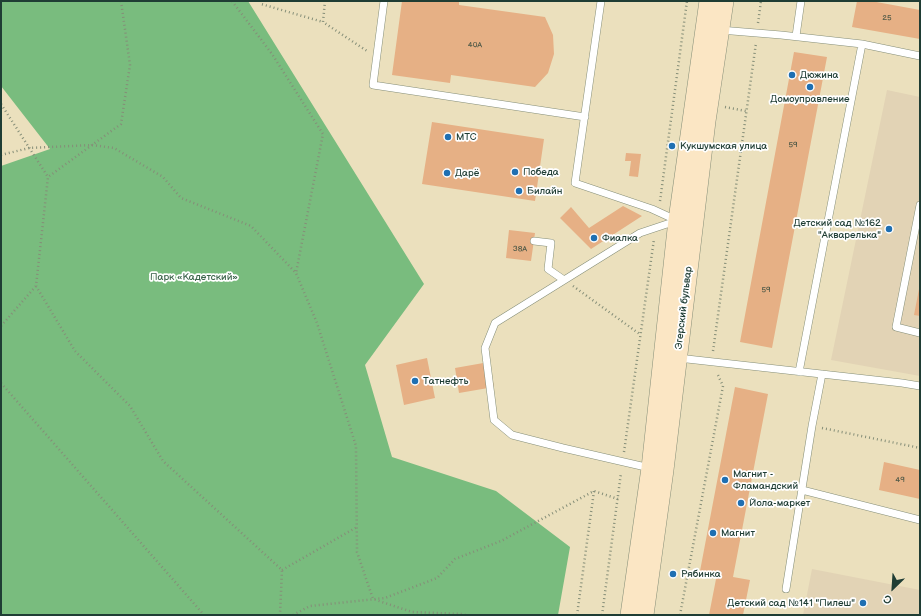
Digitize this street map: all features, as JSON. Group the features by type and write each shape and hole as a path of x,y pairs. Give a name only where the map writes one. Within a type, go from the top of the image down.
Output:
{"main road":[{"name":"Эгерский бульвар","path":"644,615 686,222 706,121 713,29 709,1"},
{"name":"Эгерский бульвар","path":"713,29 724,1"},
{"name":"Эгерский бульвар","path":"630,615 651,468 671,357"}],"lane":[{"path":"384,1 373,85 585,117"},
{"path":"601,1 575,183 686,222"},
{"path":"796,36 801,1"},
{"path":"713,29 796,36 862,44 920,56"},
{"path":"799,372 862,44"},
{"path":"920,205 896,327 920,333"},
{"path":"651,468 512,435 494,420 485,348 495,323 640,234 656,227 686,222"},
{"path":"534,240 552,243 548,269 564,280"},
{"path":"671,357 920,386"},
{"path":"786,588 812,426 822,374"},
{"path":"802,490 920,520"}],"path":[{"path":"48,177 121,124 130,65 121,1"},
{"path":"232,1 272,54 323,134 296,273"},
{"path":"261,1 261,4 323,22 377,58"},
{"path":"323,22 325,1"},
{"path":"658,212 687,1"},
{"path":"680,615 723,386 711,361 761,1"},
{"path":"1,104 48,177 36,286 1,326"},
{"path":"722,107 746,111"},
{"path":"1,155 29,148 92,145 114,148 163,177 181,198 251,226 296,273 317,323 356,446 357,552 373,599"},
{"path":"602,615 656,227"},
{"path":"564,280 641,335"},
{"path":"36,286 75,352 130,406 163,461 282,570"},
{"path":"1,384 204,615"},
{"path":"812,426 920,448"},
{"path":"293,615 310,606 385,598 437,578 455,559 501,541 594,491 618,499"},
{"path":"576,615 594,491"},
{"path":"282,570 357,527"},
{"path":"280,615 282,570"},
{"path":"373,599 412,612 466,615"}],"shaded area":[{"name":"Детский сад №162 \"Акварелька\"","path":"887,90 920,97 920,376 831,360"},
{"name":"Детский сад №141 \"Пилеш\"","path":"812,569 920,590 920,615 803,615"}],"green space":[{"name":"Парк «Кадетский»","path":"1,1 248,1 424,284 365,365 392,457 496,491 570,547 558,615 1,615 1,166 50,149 1,86"}],"building":[{"path":"402,1 459,1 459,5 545,17 553,35 554,54 548,73 535,87 451,75 450,83 392,75"},
{"path":"857,1 871,1 920,10 920,39 852,27"},
{"path":"794,52 827,57 772,348 740,342"},
{"path":"432,122 544,139 535,201 422,184"},
{"path":"626,153 641,154 638,177 629,176 631,161 625,161"},
{"name":"Фиалка","path":"623,206 642,216 591,249 560,218 571,207 589,228"},
{"path":"509,230 535,233 531,261 506,258"},
{"path":"920,289 920,316 914,315"},
{"name":"Татнефть","path":"427,358 435,398 404,405 396,365"},
{"path":"489,362 494,387 459,393 455,368"},
{"path":"735,387 768,394 733,577 750,580 743,615 709,615 717,574 700,571"},
{"path":"884,462 920,470 920,499 879,490"}],"place":[{"name":"Дюжина","path":"792,75"},
{"name":"Домоуправление","path":"810,87"},
{"name":"МТС","path":"448,137"},
{"name":"Кукшумская улица","path":"672,146"},
{"name":"Победа","path":"515,172"},
{"name":"Дарё","path":"447,173"},
{"name":"Билайн","path":"519,191"},
{"name":"Детский сад №162 \"Акварелька\"","path":"889,229"},
{"name":"Фиалка","path":"594,238"},
{"name":"Татнефть","path":"415,381"},
{"name":"Магнит - Фламандский","path":"725,480"},
{"name":"Йола-маркет","path":"741,503"},
{"name":"Магнит","path":"713,533"},
{"name":"Рябинка","path":"673,574"},
{"name":"Детский сад №141 \"Пилеш\"","path":"863,603"}]}
